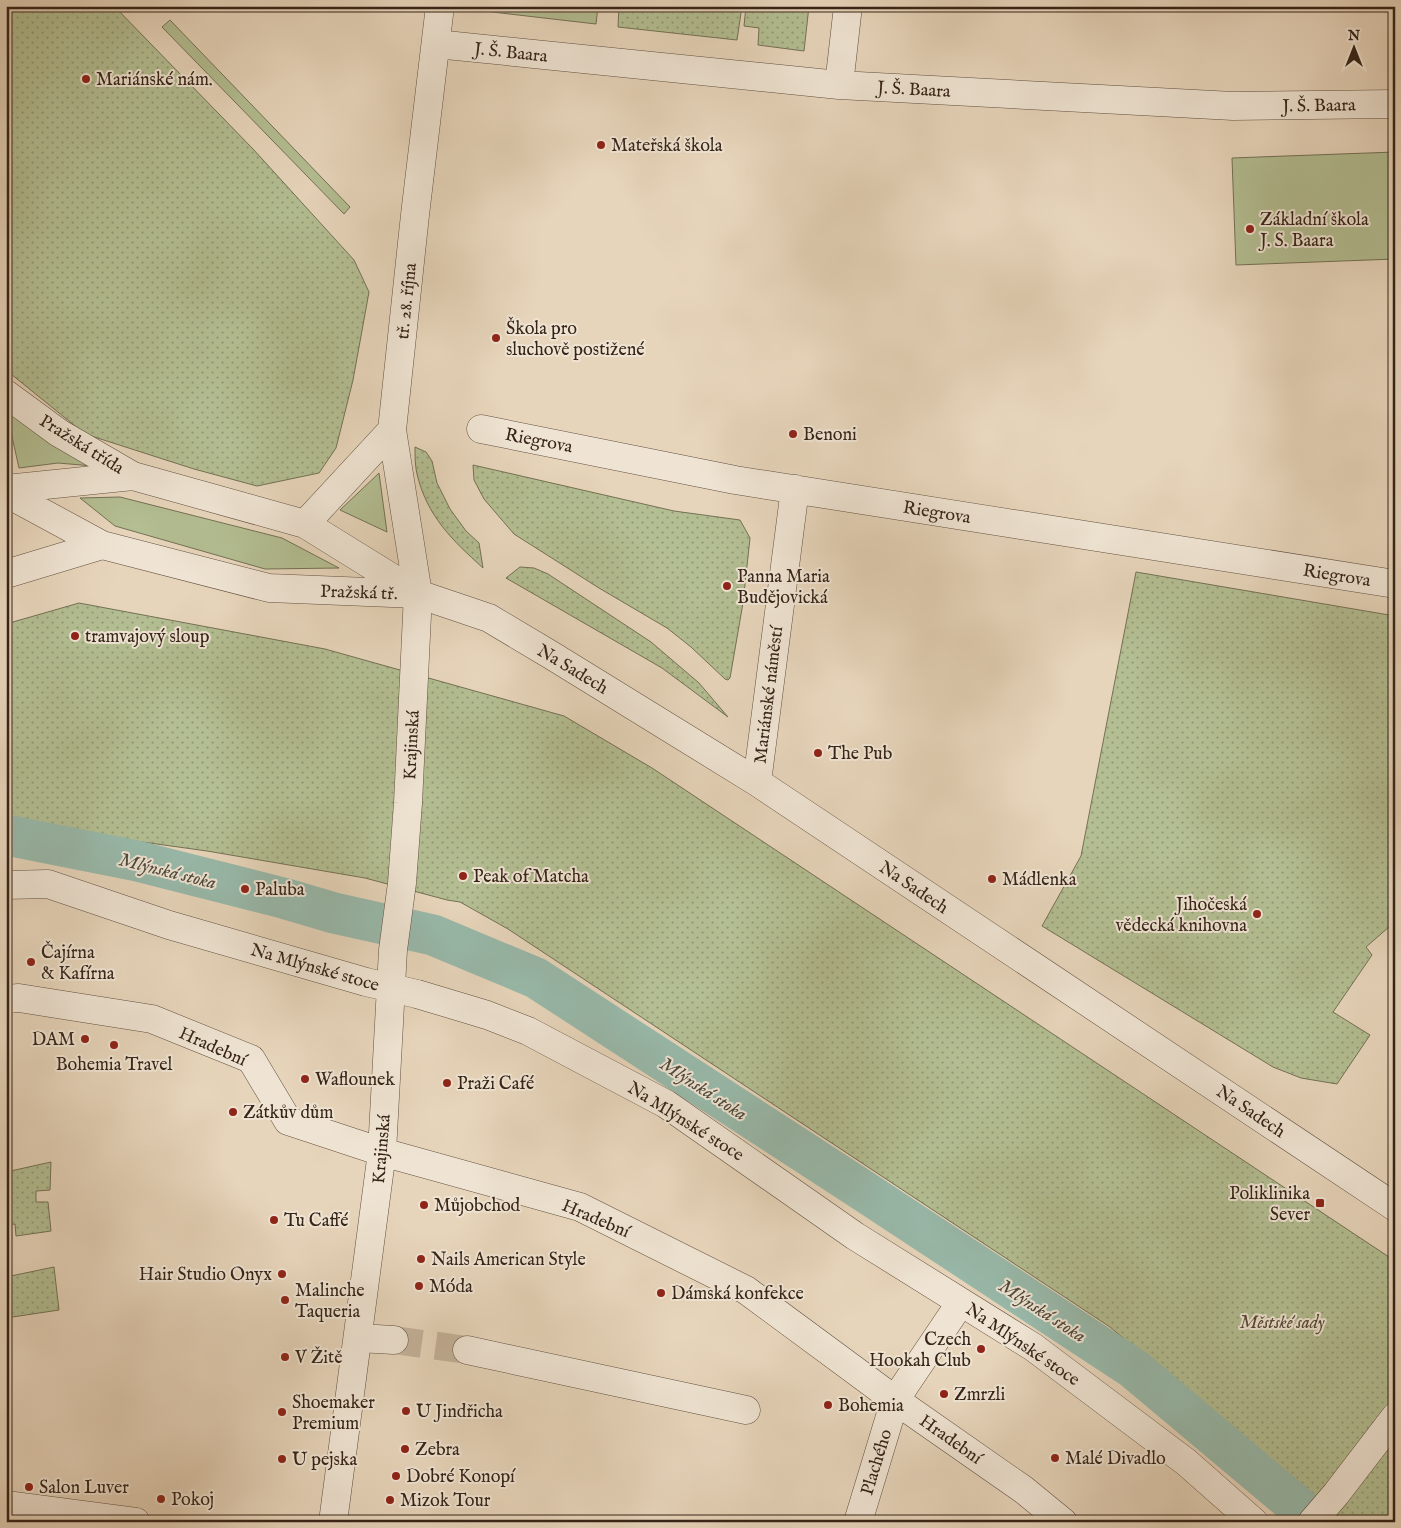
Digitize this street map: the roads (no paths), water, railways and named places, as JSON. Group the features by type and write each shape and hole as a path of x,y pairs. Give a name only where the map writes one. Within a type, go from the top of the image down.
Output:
{"street":[{"name":"tř. 28. října","path":"418,594 392,430 440,6"},
{"path":"839,85 848,6"},
{"name":"J. Š. Baara","path":"436,44 839,85 1233,106 1395,104"},
{"name":"Pražská třída","path":"6,394 59,433 133,476"},
{"name":"Riegrova","path":"481,429 735,480 1395,584"},
{"path":"304,524 392,430"},
{"path":"6,489 133,476"},
{"name":"Pražská tř.","path":"133,476 304,524 418,594"},
{"name":"Mariánské náměstí","path":"757,782 795,490"},
{"name":"Pražská tř.","path":"6,493 102,545 269,588 418,594"},
{"path":"6,574 102,545"},
{"name":"Na Sadech","path":"418,594 489,618 757,782 1395,1207"},
{"name":"Krajinská","path":"333,1522 382,1152 393,950 402,883 408,803 418,594"},
{"name":"Na Mlýnské stoce","path":"6,885 48,884 169,925 366,982 479,1012 528,1031 666,1104 855,1236 1033,1347 1186,1462 1254,1522"},
{"name":"Hradební","path":"6,999 19,998 152,1019 251,1060 288,1121 382,1152 580,1207 746,1290 896,1400 1024,1490 1063,1522"},
{"name":"Plachého","path":"858,1522 896,1400 961,1302"},
{"path":"358,1338 394,1340"},
{"path":"467,1350 746,1410"},
{"path":"1312,1522 1395,1417"},
{"path":"6,1505 136,1522"}],"waterway":[{"name":"Mlýnská stoka","path":"6,835 137,861 334,913 433,935 536,978 1134,1369 1316,1522"}],"tunnel":[{"path":"394,1340 467,1350"}],"place":[{"name":"Mariánské nám.","path":"86,79"},
{"name":"Mateřská škola","path":"601,145"},
{"name":"Základní škola J. S. Baara","path":"1250,229"},
{"name":"Škola pro sluchově postižené","path":"496,338"},
{"name":"Benoni","path":"793,434"},
{"name":"Panna Maria Budějovická","path":"727,586"},
{"name":"tramvajový sloup","path":"75,636"},
{"name":"The Pub","path":"818,753"},
{"name":"Peak of Matcha","path":"463,876"},
{"name":"Mádlenka","path":"992,879"},
{"name":"Paluba","path":"245,889"},
{"name":"Jihočeská vědecká knihovna","path":"1257,914"},
{"name":"Čajírna & Kafírna","path":"31,962"},
{"name":"DAM","path":"85,1039"},
{"name":"Bohemia Travel","path":"114,1045"},
{"name":"Waflounek","path":"305,1079"},
{"name":"Praži Café","path":"447,1083"},
{"name":"Zátkův dům","path":"233,1112"},
{"name":"Poliklinika Sever","path":"1320,1203"},
{"name":"Můjobchod","path":"424,1205"},
{"name":"Tu Caffé","path":"274,1220"},
{"name":"Nails American Style","path":"421,1259"},
{"name":"Hair Studio Onyx","path":"282,1274"},
{"name":"Móda","path":"419,1286"},
{"name":"Dámská konfekce","path":"661,1293"},
{"name":"Malinche Taqueria","path":"285,1300"},
{"name":"Czech Hookah Club","path":"981,1349"},
{"name":"V Žitě","path":"285,1357"},
{"name":"Zmrzli","path":"944,1394"},
{"name":"Bohemia","path":"828,1405"},
{"name":"U Jindřicha","path":"406,1411"},
{"name":"Shoemaker Premium","path":"282,1412"},
{"name":"Zebra","path":"405,1449"},
{"name":"Malé Divadlo","path":"1055,1458"},
{"name":"U pejska","path":"282,1459"},
{"name":"Dobré Konopí","path":"396,1476"},
{"name":"Salon Luver","path":"29,1487"},
{"name":"Pokoj","path":"161,1499"},
{"name":"Mizok Tour","path":"390,1500"}],"park label":[{"name":"Městské sady","path":"1282,1322"}]}
